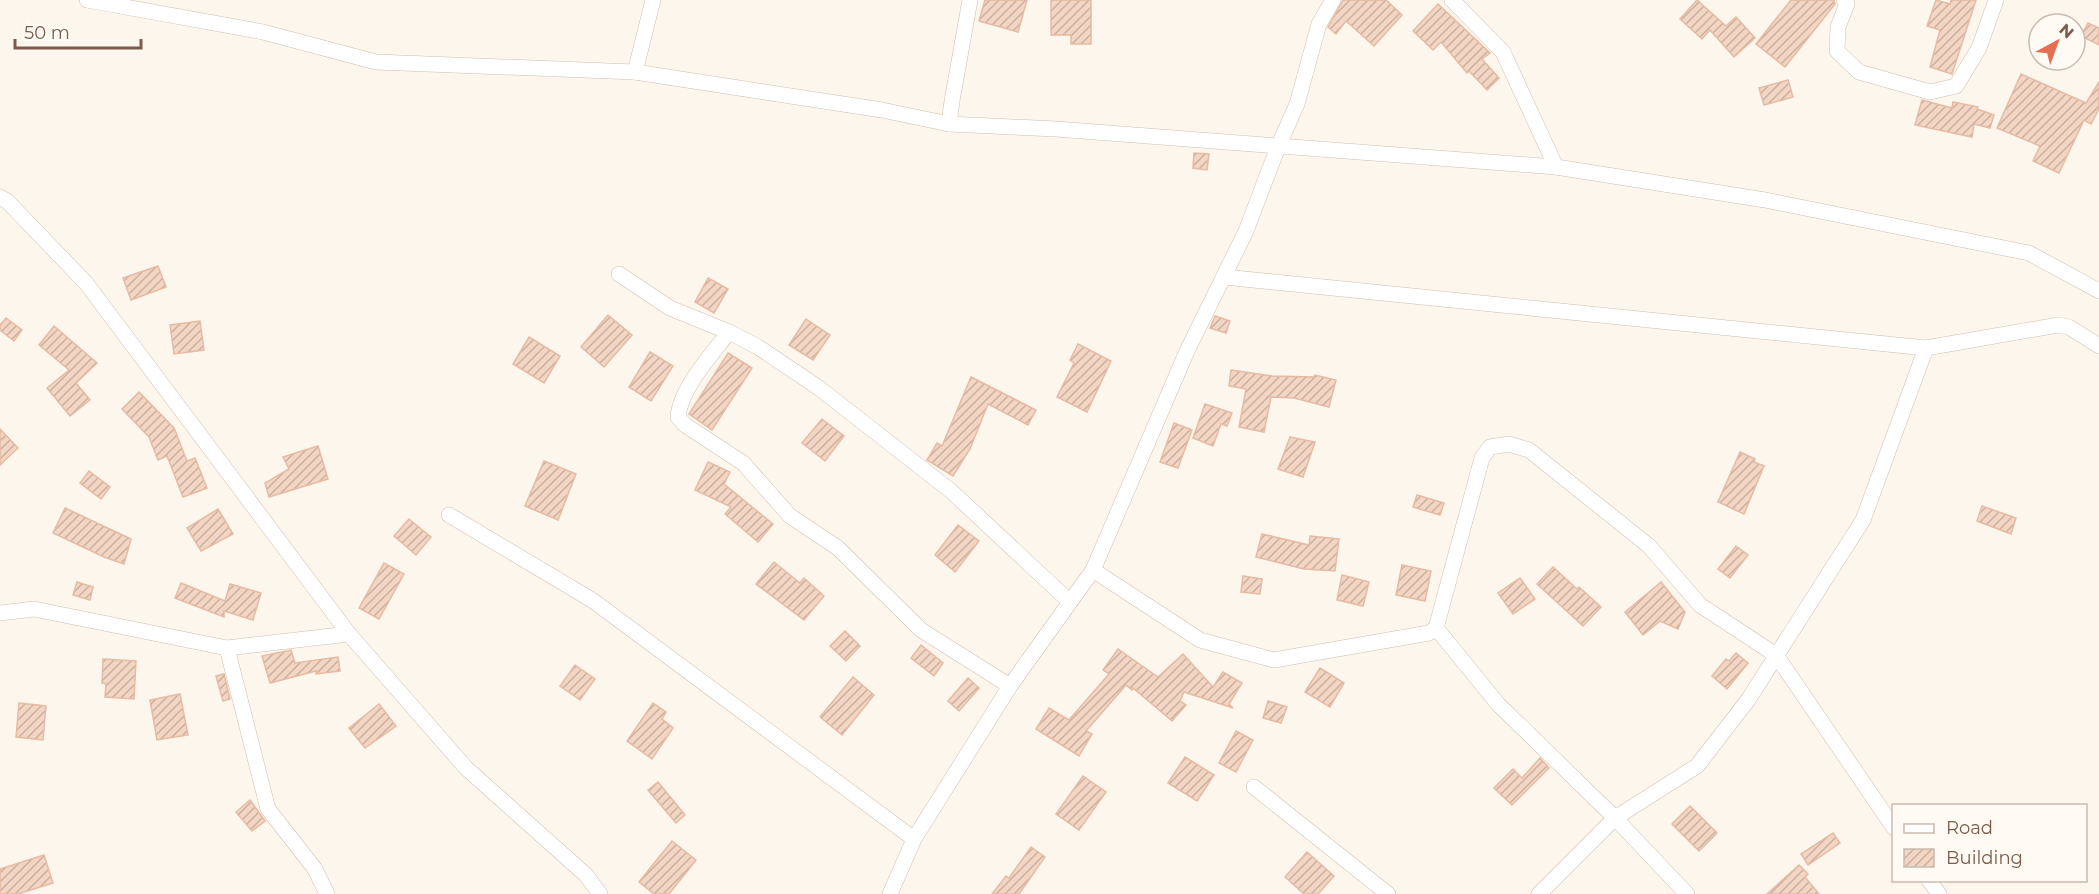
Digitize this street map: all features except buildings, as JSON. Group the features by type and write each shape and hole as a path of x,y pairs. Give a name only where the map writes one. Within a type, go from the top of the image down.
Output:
{"street":[{"path":"87,0 110,2 263,32 376,62 635,72 882,110 949,124 1056,129 1556,167 1765,200 2029,254 2099,291"},
{"path":"635,72 653,0"},
{"path":"949,124 970,0"},
{"path":"890,894 914,839 1010,686 1093,570 1187,351 1246,231 1297,104 1319,24 1333,0"},
{"path":"1452,0 1503,52 1556,167"},
{"path":"1844,0 1847,4 1838,27 1837,51 1859,72 1930,93 1956,86 1979,48 1996,0"},
{"path":"0,197 7,201 86,283 349,634 466,768 586,875 600,894"},
{"path":"619,274 670,308 729,332 758,347 819,388 951,491 1070,602"},
{"path":"1224,277 1926,348 2058,325 2069,327 2099,346"},
{"path":"729,332 703,366 681,401 678,417 685,425 742,463 790,516 838,549 921,630 1010,686"},
{"path":"1539,894 1615,818 1697,766 1748,700 1863,520 1926,348"},
{"path":"1093,570 1200,640 1274,660 1429,633 1436,628 1482,458 1491,447 1509,444 1529,450 1649,546 1700,605 1776,655 1892,827"},
{"path":"449,515 592,600 914,839"},
{"path":"0,613 34,609 227,648 349,634"},
{"path":"1436,628 1498,704 1615,818 1687,894"},
{"path":"227,648 268,809 315,869 327,894"},
{"path":"1254,787 1388,894"}]}
